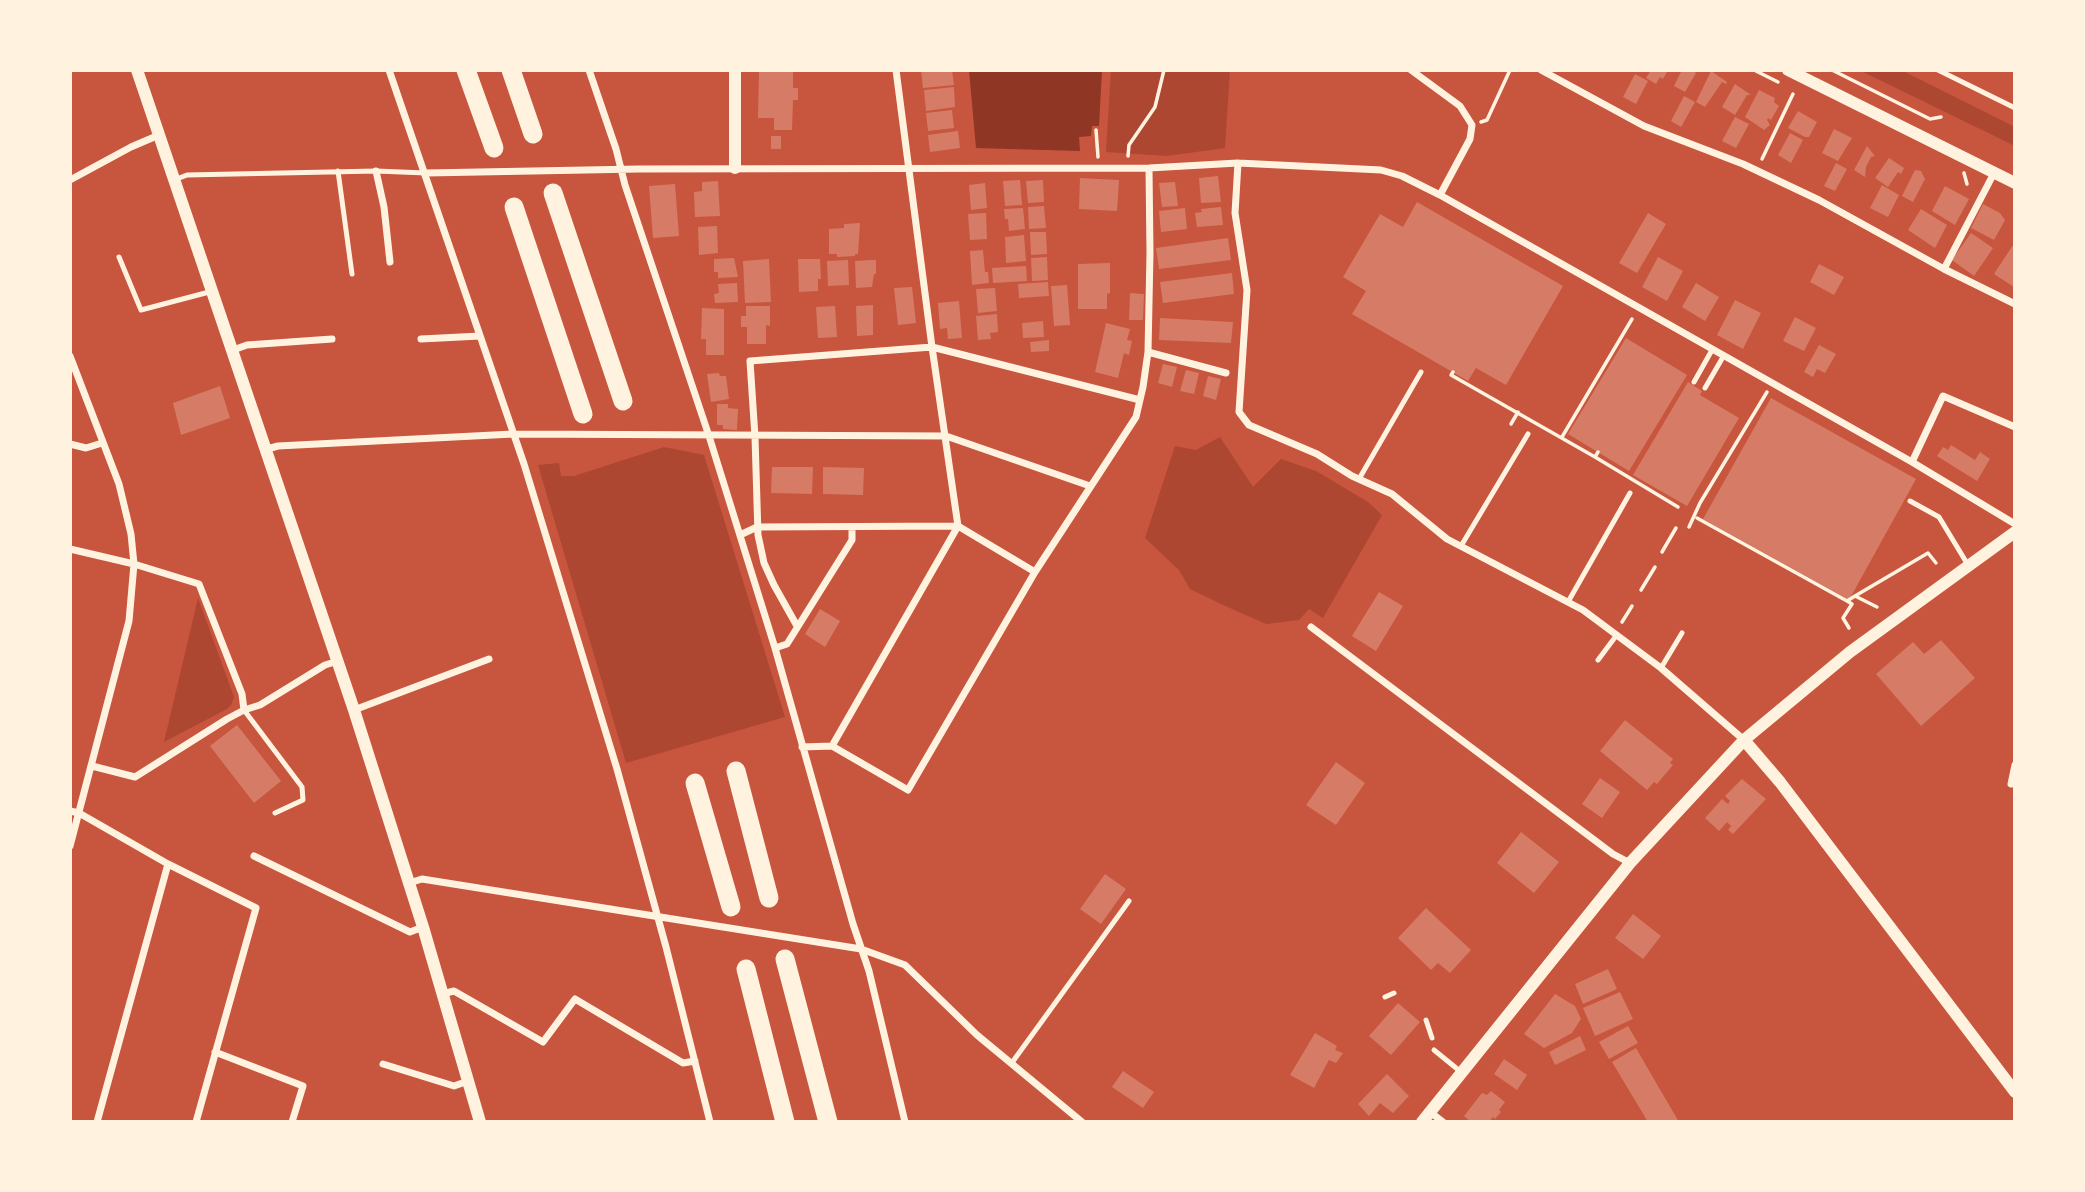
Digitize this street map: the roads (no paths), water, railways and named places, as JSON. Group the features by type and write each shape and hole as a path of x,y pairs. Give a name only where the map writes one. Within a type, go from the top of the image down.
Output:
{"highway":[{"path":"467,70 494,148"},
{"path":"511,70 533,134"},
{"path":"553,192 623,401"},
{"path":"514,207 583,414"},
{"path":"736,771 769,898"},
{"path":"695,783 732,906"},
{"path":"785,959 828,1122"},
{"path":"746,969 785,1122"}],"street":[{"path":"137,70 354,710 423,927 480,1122"},
{"path":"389,70 513,434 617,769 710,1122"},
{"path":"589,70 709,436 775,648 869,971 905,1122"},
{"path":"734,70 736,169"},
{"path":"832,746 958,526 896,70"},
{"path":"1411,70 1460,106 1472,125 1470,139 1440,195"},
{"path":"1541,70 1644,126 1756,171 1819,200 1944,269 2015,303"},
{"path":"1788,70 2015,183"},
{"path":"70,180 159,135"},
{"path":"426,173 621,169 1127,169 1238,163 1381,170 1402,176 1440,195 1912,462 2015,524"},
{"path":"1238,163 1236,213 1247,290 1239,412 1249,425 1317,454 1403,501 1447,539 1583,610 1661,668 1744,740 1780,782 2015,1092"},
{"path":"802,747 832,746 908,790 1035,572 1136,417 1148,352 1149,168"},
{"path":"376,171 384,207 390,262"},
{"path":"1944,269 1994,173"},
{"path":"421,340 480,336"},
{"path":"233,350 247,345 332,339"},
{"path":"797,626 764,563 757,527 750,361 932,347 1140,400"},
{"path":"1148,352 1226,373"},
{"path":"70,356 120,484 131,534 134,564 129,621 70,846"},
{"path":"1912,462 1943,396 2015,427"},
{"path":"267,449 278,446 513,434 946,436 1090,486"},
{"path":"70,444 86,448 102,443"},
{"path":"740,535 757,527 958,526 1035,572"},
{"path":"775,648 787,643 852,540 852,527"},
{"path":"1443,1122 1426,1117 1630,863 1744,740 1830,667 2015,532"},
{"path":"70,549 134,564 199,584 242,694 244,710"},
{"path":"1311,628 1602,846 1630,863"},
{"path":"354,710 489,659"},
{"path":"92,766 135,777 244,710 260,705 338,661"},
{"path":"2011,784 2015,765"},
{"path":"70,811 79,813 168,864 256,908 196,1122"},
{"path":"254,856 410,932 423,927"},
{"path":"97,1122 168,864"},
{"path":"409,883 422,879 655,914 861,949 905,965 977,1035 1082,1122"},
{"path":"442,994 454,991 543,1042 576,999 683,1063 695,1061"},
{"path":"215,1052 303,1086 292,1122"},
{"path":"383,1064 454,1086 468,1081"}],"lane":[{"path":"1938,70 2015,108"},
{"path":"174,180 187,175 376,171 426,173"},
{"path":"338,172 352,274"},
{"path":"120,257 141,310 213,291"},
{"path":"1694,382 1712,350"},
{"path":"1705,388 1723,357"},
{"path":"1359,479 1421,372"},
{"path":"1461,547 1528,434"},
{"path":"1568,601 1630,493"},
{"path":"1910,501 1939,517 1968,565"},
{"path":"1661,668 1682,634"},
{"path":"1598,660 1616,636"},
{"path":"244,710 302,787 303,800 275,813"},
{"path":"1011,1064 1129,901"},
{"path":"1385,997 1394,993"},
{"path":"1426,1020 1432,1038"},
{"path":"1434,1050 1461,1072"}]}
